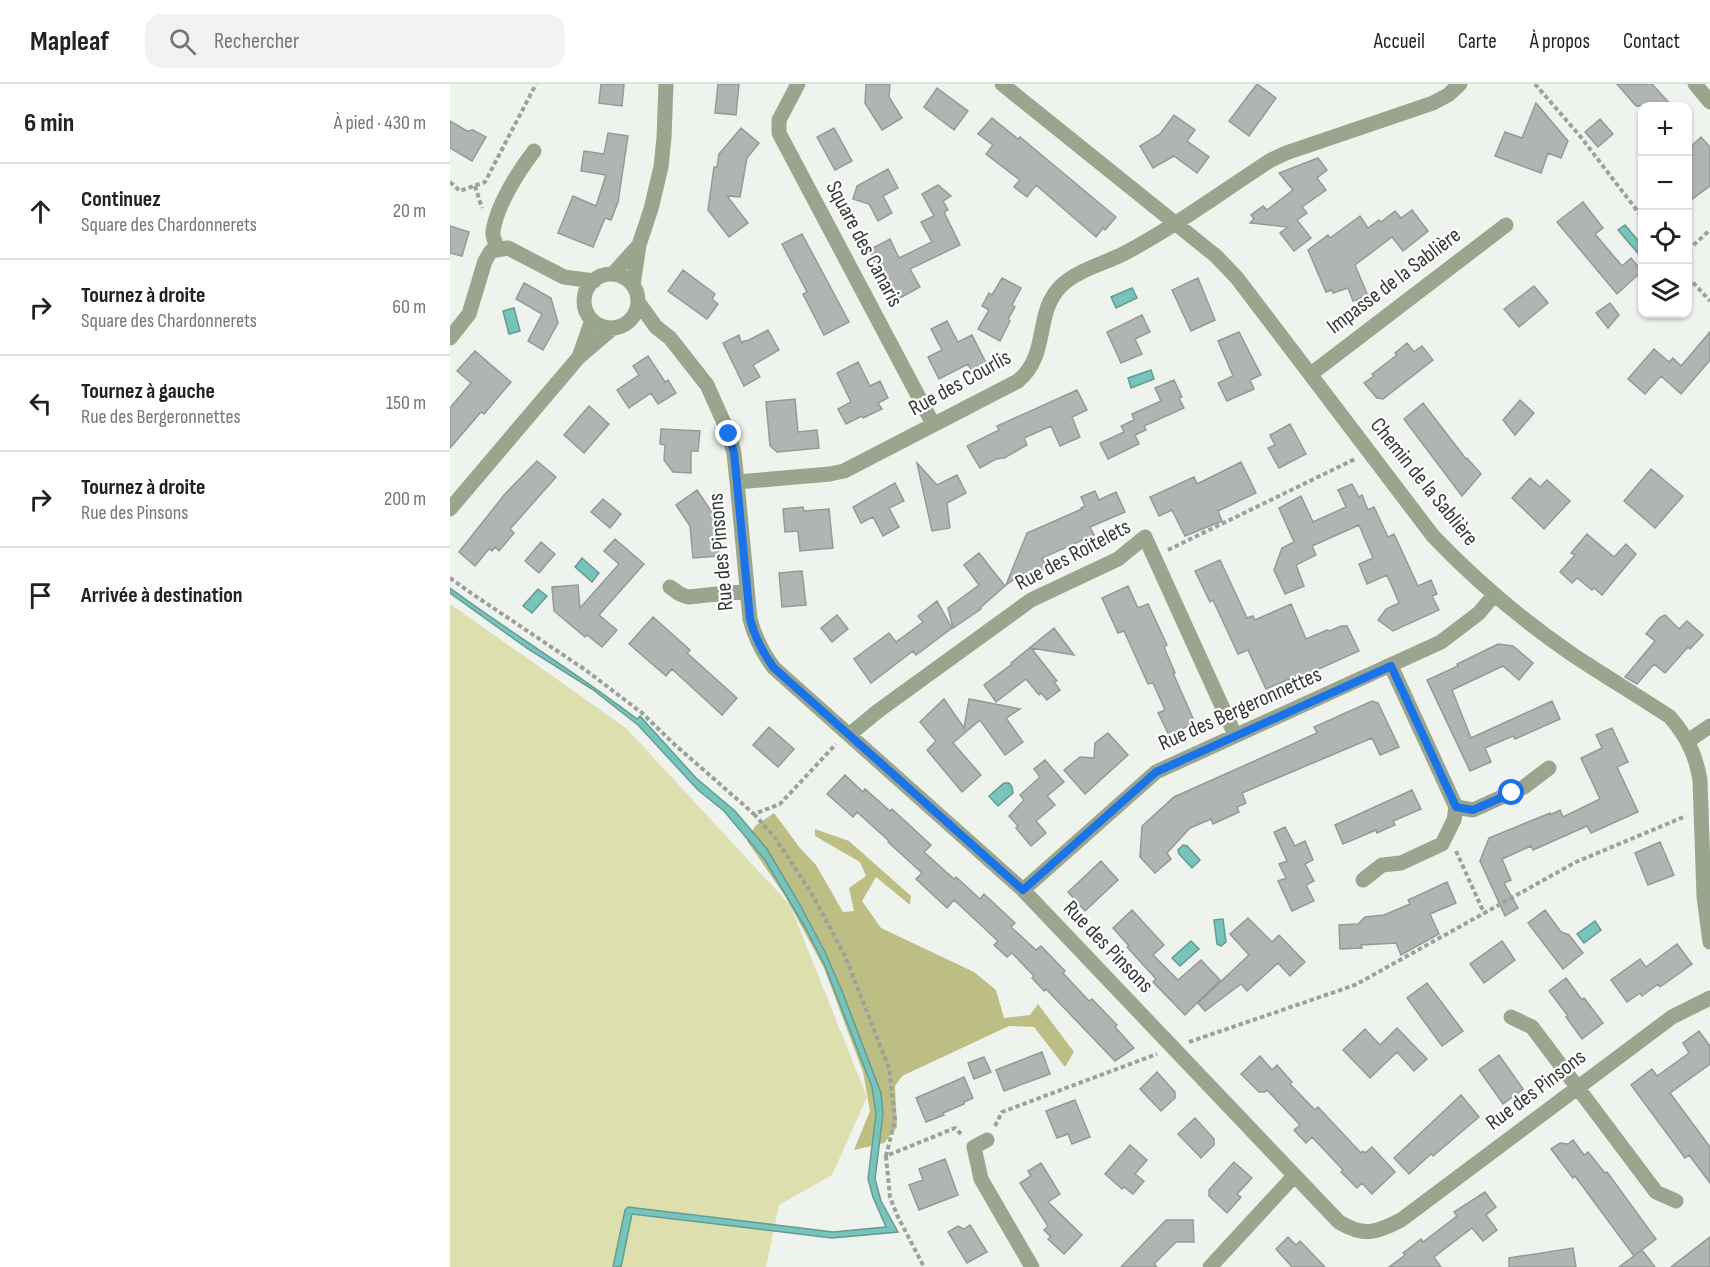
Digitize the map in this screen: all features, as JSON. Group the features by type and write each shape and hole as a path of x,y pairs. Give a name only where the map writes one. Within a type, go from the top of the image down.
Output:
{"street":[{"path":"450,508 579,357 613,328 629,322 634,316 638,302 633,285 639,245 661,167 666,84"},
{"name":"Square des Canaris","path":"798,84 779,120 779,133 933,424"},
{"name":"Chemin de la Sablière","path":"1002,84 1216,256 1237,278 1433,536 1494,595 1574,655 1670,717 1688,741 1697,762 1702,813 1704,897 1710,942"},
{"name":"Rue des Courlis","path":"737,483 844,471 1018,381 1028,372 1035,359 1046,313 1060,287 1072,278 1124,254 1271,160 1433,104 1460,84"},
{"path":"1695,84 1710,102"},
{"path":"498,249 493,236 496,222 517,173 534,151"},
{"name":"Impasse de la Sablière","path":"1311,374 1506,225"},
{"path":"613,274 639,245"},
{"path":"450,338 469,314 488,256 491,251 498,249 513,250 564,277 584,300"},
{"path":"564,277 594,280 613,274 621,276 633,285"},
{"path":"594,280 585,292 587,314 598,325 613,328"},
{"name":"Rue des Pinsons","path":"638,302 656,327 670,338 707,385 729,434 734,453 750,619 762,653 774,668 1023,890 1294,1176 1345,1226 1352,1230 1367,1232 1383,1229 1401,1220 1672,1017 1710,998"},
{"path":"579,357 592,320"},
{"path":"629,322 656,327"},
{"name":"Rue des Roitelets","path":"849,735 878,711 1031,600 1118,559 1145,537 1235,735"},
{"path":"670,587 688,597 747,591"},
{"name":"Rue des Bergeronnettes","path":"1023,890 1156,772 1441,642 1479,613 1494,595"},
{"path":"1363,880 1382,866 1401,863 1442,844 1448,835 1456,807 1391,666"},
{"path":"1688,741 1710,726"},
{"path":"1456,807 1473,810 1524,788 1549,768"},
{"path":"1511,1017 1532,1027 1656,1192 1676,1201"},
{"path":"981,1143 981,1179 1032,1267"},
{"path":"1210,1267 1294,1176"}],"path":[{"path":"450,182 460,191 485,182 536,84"},
{"path":"1535,84 1580,136 1638,212"},
{"path":"1692,246 1710,230"},
{"path":"1692,281 1710,301"},
{"path":"1153,557 1370,452"},
{"path":"450,578 587,670 642,713 754,814 776,839 812,894 845,956 889,1068 895,1120 886,1156 890,1197 924,1267"},
{"path":"754,814 780,804 838,743 849,735"},
{"path":"886,1156 955,1128 981,1143 1002,1112 1173,1048 1354,985 1576,862 1684,817 1702,813"},
{"path":"1448,835 1484,913"}],"green space":[{"path":"450,604 626,728 790,905 867,1097 832,1175 779,1205 766,1267 450,1267"},
{"path":"774,813 816,865 843,912 854,911 849,888 866,876 860,862 815,836 815,829 849,841 911,896 910,905 876,877 862,901 881,928 974,972 996,990 1004,1018 1030,1015 1038,1004 1074,1052 1065,1067 1034,1027 1009,1026 902,1076 895,1086 897,1127 884,1143 854,1150 870,1111 863,1072 824,968 785,896 747,841 755,826"}],"water":[{"path":"1625,225 1638,240 1638,253 1618,230"},
{"path":"1132,288 1137,298 1116,308 1111,297"},
{"path":"514,308 520,331 509,334 503,311"},
{"path":"1151,370 1154,379 1131,388 1128,378"},
{"path":"582,558 599,573 592,582 575,567"},
{"path":"450,588 637,719 640,716 696,778 735,811 767,849 825,952 881,1093 883,1114 875,1179 881,1201 898,1232 832,1238 632,1214 621,1267 613,1267 625,1210 628,1207 833,1232 886,1227 868,1179 876,1114 872,1087 825,966 806,929 765,860 724,811 698,790 638,725 592,689 528,649 450,593"},
{"path":"538,589 547,596 532,613 523,606"},
{"path":"1004,783 1009,783 1013,793 998,806 989,796"},
{"path":"1183,845 1187,846 1200,860 1192,868 1179,854 1178,850"},
{"path":"1223,919 1226,942 1221,946 1217,944 1214,920"},
{"path":"1595,921 1601,930 1584,943 1577,934"},
{"path":"1191,941 1199,949 1180,966 1172,958"}],"building":[{"path":"601,84 624,84 622,106 599,103"},
{"path":"718,84 739,84 736,115 715,113"},
{"path":"866,84 890,84 889,97 902,118 882,130 865,103"},
{"path":"1257,84 1276,98 1249,136 1229,121"},
{"path":"1617,84 1652,84 1668,102 1638,102 1636,106"},
{"path":"937,88 968,111 954,130 924,107"},
{"path":"1536,103 1568,141 1561,158 1548,153 1541,173 1495,156 1505,132 1522,138"},
{"path":"1174,115 1195,130 1187,141 1209,157 1197,173 1174,156 1153,168 1140,146 1160,134"},
{"path":"992,118 1018,139 1020,137 1116,217 1105,230 1103,228 1096,237 1036,185 1027,197 1014,187 1020,180 986,154 993,145 978,134"},
{"path":"1600,119 1613,134 1598,147 1585,132"},
{"path":"450,121 467,131 473,130 486,137 472,161 450,148"},
{"path":"741,128 759,143 747,158 740,197 727,196 748,223 729,237 708,210 714,167 717,167 719,154"},
{"path":"834,128 852,161 835,170 817,137"},
{"path":"608,133 628,136 618,202 611,220 605,218 593,247 558,233 573,196 596,206 606,175 581,171 584,151 604,154"},
{"path":"1701,137 1710,147 1710,186 1692,199 1692,156 1692,145"},
{"path":"1318,158 1327,170 1317,178 1326,190 1302,207 1307,213 1297,220 1311,238 1294,251 1280,233 1288,227 1250,223 1254,219 1251,215 1263,206 1267,210 1293,190 1279,173"},
{"path":"888,169 898,188 883,196 892,213 878,221 869,204 853,199 857,186"},
{"path":"938,185 951,196 943,201 948,210 944,212 960,245 910,269 920,287 898,299 883,267 878,269 869,250 890,239 899,258 932,242 921,222 934,216 922,194"},
{"path":"1583,202 1603,228 1595,234 1622,266 1631,258 1638,266 1638,275 1617,294 1557,222"},
{"path":"1412,210 1428,231 1403,251 1392,237 1355,265 1368,296 1353,301 1348,288 1333,293 1332,290 1326,292 1308,250 1328,235 1330,238 1360,216 1368,228 1379,220 1381,222 1395,211 1401,218"},
{"path":"450,226 469,232 462,256 450,253"},
{"path":"802,234 849,322 824,335 803,294 807,292 782,244"},
{"path":"683,270 715,294 712,299 718,304 707,319 668,291"},
{"path":"1002,278 1021,288 1012,305 1015,307 1000,341 978,329 989,310 982,306 989,293 992,295"},
{"path":"1198,278 1215,320 1191,331 1172,290"},
{"path":"524,283 551,298 558,323 543,350 528,341 542,314 516,299"},
{"path":"1534,286 1548,303 1519,327 1504,309"},
{"path":"1610,303 1619,315 1608,328 1596,313"},
{"path":"1142,315 1150,332 1135,339 1142,354 1121,363 1107,332"},
{"path":"947,321 958,342 972,335 989,369 974,377 968,364 939,379 928,357 942,350 931,329"},
{"path":"768,330 779,350 753,365 760,377 744,386 723,343 739,335 741,342 749,340"},
{"path":"1239,332 1261,375 1250,380 1254,389 1227,401 1218,383 1233,376 1218,341"},
{"path":"1710,332 1710,360 1681,394 1661,376 1645,394 1628,379 1654,349 1669,362 1673,358 1681,366"},
{"path":"1407,343 1414,352 1422,346 1433,360 1383,399 1377,398 1364,383 1397,355 1395,353"},
{"path":"475,351 511,382 484,414 481,412 450,448 450,408 471,383 457,371"},
{"path":"648,356 665,382 668,380 676,393 658,404 651,393 629,408 617,390 639,375 633,366"},
{"path":"858,362 870,386 880,381 888,398 878,403 882,409 846,424 838,409 851,402 837,373"},
{"path":"1174,380 1182,397 1179,398 1184,408 1144,426 1146,430 1135,435 1139,444 1108,459 1100,443 1124,432 1121,426 1134,420 1132,414 1161,401 1155,388"},
{"path":"1077,390 1087,410 1072,417 1080,437 1060,446 1051,426 1024,438 1027,445 980,468 967,446 999,430 997,426"},
{"path":"795,399 798,432 817,430 819,448 777,452 770,446 766,402"},
{"path":"1520,400 1534,413 1515,435 1503,420"},
{"path":"1423,403 1466,459 1481,474 1462,496 1404,419"},
{"path":"589,406 609,424 584,453 564,435"},
{"path":"1290,424 1306,454 1279,468 1268,448 1275,445 1270,435"},
{"path":"661,429 700,431 698,451 691,451 691,473 673,472 664,460 665,445 660,444"},
{"path":"537,461 556,477 510,529 514,533 499,551 495,547 492,551 489,549 475,566 459,552 505,494"},
{"path":"1241,462 1256,493 1218,511 1222,521 1185,536 1172,510 1159,516 1150,497 1194,477 1197,484"},
{"path":"917,463 937,485 957,475 966,493 947,503 950,528 932,531"},
{"path":"1651,469 1683,496 1655,528 1624,501"},
{"path":"1530,478 1540,487 1547,480 1570,501 1544,529 1512,498"},
{"path":"895,483 904,501 889,508 899,527 883,536 873,517 861,523 853,507"},
{"path":"1352,484 1359,497 1362,495 1368,510 1374,507 1388,537 1394,534 1418,586 1431,580 1437,594 1432,596 1439,610 1393,631 1378,620 1386,609 1399,603 1387,575 1367,584 1359,564 1373,558 1359,525 1312,546 1316,555 1296,565 1304,586 1285,594 1274,570 1282,548 1294,542 1279,508 1301,496 1313,522 1346,507 1338,490"},
{"path":"697,490 715,517 719,556 693,558 690,526 676,505"},
{"path":"1095,491 1099,500 1116,492 1125,512 1090,527 1094,535 1042,558 1047,568 1025,577 1023,573 1006,585 1027,533 1082,509 1085,506 1081,497"},
{"path":"603,499 621,514 610,528 591,512"},
{"path":"803,507 804,511 829,509 833,548 800,551 798,531 785,532 783,509"},
{"path":"1587,534 1614,557 1626,544 1636,554 1602,595 1577,578 1572,583 1560,572 1575,555 1571,553"},
{"path":"615,539 644,564 599,615 617,630 602,647 587,635 585,637 554,611 552,587 578,585 580,608 619,564 604,551"},
{"path":"541,542 555,554 539,573 525,561"},
{"path":"979,553 1005,586 981,609 953,628 948,608 979,585 964,565"},
{"path":"1220,560 1247,618 1253,616 1255,620 1291,604 1306,639 1327,630 1347,626 1359,651 1290,682 1289,679 1266,689 1248,650 1238,654 1213,600 1210,602 1195,571"},
{"path":"802,571 806,605 782,607 779,573"},
{"path":"1128,586 1138,608 1148,604 1167,645 1164,647 1175,673 1173,673 1195,723 1169,735 1158,713 1165,710 1153,683 1148,684 1124,631 1118,633 1102,598"},
{"path":"937,601 952,628 916,655 913,651 871,683 854,659 889,633 896,642 923,622 918,616"},
{"path":"837,615 848,629 832,642 821,628"},
{"path":"1665,615 1679,629 1687,621 1703,635 1690,649 1688,647 1665,673 1654,664 1637,684 1625,677 1655,641 1646,634 1659,618"},
{"path":"653,617 690,650 687,653 737,698 722,715 672,669 666,676 629,644"},
{"path":"1054,628 1074,655 1031,648 1057,681 1054,682 1060,690 1047,700 1041,693 1039,695 1026,679 996,702 984,685"},
{"path":"1498,644 1513,646 1533,663 1519,680 1503,666 1452,690 1471,738 1552,701 1560,719 1515,739 1513,736 1485,748 1491,762 1470,771 1427,680"},
{"path":"944,699 964,728 969,699 1020,709 1006,718 1023,742 1005,755 980,720 953,743 981,775 962,792 927,750 936,741 920,722"},
{"path":"1372,701 1378,703 1399,747 1380,755 1372,738 1242,793 1246,803 1237,807 1239,812 1213,824 1211,819 1190,828 1167,853 1171,859 1155,873 1140,857 1142,826 1174,797 1317,733 1314,727"},
{"path":"769,727 794,749 778,767 753,745"},
{"path":"1612,728 1628,762 1617,767 1638,812 1591,833 1587,826 1533,850 1531,846 1502,859 1511,880 1504,883 1518,908 1505,916 1480,861 1489,838 1560,810 1563,817 1600,799 1581,758 1602,748 1596,735"},
{"path":"1108,733 1128,755 1085,794 1064,770 1080,757 1094,758 1095,743"},
{"path":"1045,760 1064,782 1047,796 1055,805 1036,821 1046,833 1031,846 1009,816 1024,800 1020,795 1040,777 1034,769"},
{"path":"845,775 863,792 865,789 890,811 892,809 931,845 924,852 954,879 956,877 980,899 984,894 1015,923 1011,927 1036,950 1041,946 1089,1001 1092,999 1117,1025 1115,1027 1134,1048 1115,1061 1046,989 1044,991 1032,978 1034,976 1012,953 1007,957 994,945 998,941 954,900 947,908 916,879 922,873 889,841 857,812 853,817 827,794"},
{"path":"1412,790 1421,809 1393,821 1395,825 1377,833 1376,830 1343,844 1335,825"},
{"path":"1285,827 1295,846 1305,841 1313,860 1305,864 1314,881 1306,885 1314,901 1292,911 1278,881 1286,878 1279,864 1287,861 1274,832"},
{"path":"1660,842 1674,875 1648,885 1635,853"},
{"path":"1101,861 1118,880 1085,911 1068,892"},
{"path":"1447,882 1456,903 1430,914 1439,934 1401,955 1396,943 1340,949 1339,925 1358,924 1365,917 1384,915 1410,904 1408,900"},
{"path":"1132,910 1164,945 1153,955 1178,980 1201,960 1220,980 1185,1015 1153,982 1156,979 1113,928"},
{"path":"1545,910 1561,932 1569,935 1583,953 1563,969 1528,923"},
{"path":"1248,918 1272,942 1279,935 1305,962 1290,976 1278,963 1247,991 1241,984 1205,1011 1198,1003 1249,955 1230,934"},
{"path":"1502,941 1515,960 1484,983 1470,964"},
{"path":"1677,944 1692,964 1660,987 1658,984 1642,996 1640,993 1627,1002 1611,980 1640,959 1646,967"},
{"path":"1566,978 1603,1023 1582,1039 1549,991"},
{"path":"1427,983 1463,1031 1442,1046 1407,998"},
{"path":"1397,1028 1427,1059 1414,1071 1397,1052 1370,1078 1343,1050 1365,1029 1380,1045"},
{"path":"1699,1031 1710,1046 1710,1064 1670,1093 1710,1147 1710,1183 1689,1155 1685,1158 1631,1085 1652,1069 1657,1076 1689,1053 1683,1043"},
{"path":"1042,1052 1050,1074 1004,1091 996,1070"},
{"path":"1499,1055 1523,1089 1503,1104 1479,1070"},
{"path":"1260,1056 1272,1070 1277,1065 1292,1082 1290,1084 1315,1110 1318,1107 1361,1153 1363,1151 1365,1153 1372,1147 1395,1172 1372,1194 1362,1183 1357,1188 1312,1137 1306,1143 1294,1130 1300,1125 1267,1090 1259,1092 1241,1074"},
{"path":"984,1057 991,1072 974,1079 968,1063"},
{"path":"1157,1072 1175,1092 1175,1098 1161,1111 1140,1089"},
{"path":"964,1077 973,1098 943,1113 944,1115 926,1122 916,1098"},
{"path":"1461,1095 1479,1117 1409,1174 1394,1158"},
{"path":"1075,1100 1090,1137 1072,1144 1068,1134 1057,1138 1046,1111"},
{"path":"1195,1118 1214,1139 1214,1145 1201,1158 1178,1134"},
{"path":"1573,1140 1584,1155 1588,1152 1605,1173 1607,1172 1656,1239 1634,1256 1575,1176 1573,1178 1551,1149 1560,1143 1568,1144"},
{"path":"1130,1145 1147,1160 1135,1174 1144,1181 1133,1194 1124,1187 1122,1189 1105,1174"},
{"path":"945,1159 958,1195 919,1210 909,1185 923,1180 919,1169"},
{"path":"1234,1162 1252,1178 1237,1194 1241,1197 1227,1213 1209,1196 1209,1190"},
{"path":"1041,1163 1060,1194 1048,1202 1082,1235 1064,1254 1048,1239 1051,1237 1044,1230 1048,1226 1020,1183 1031,1176 1028,1171"},
{"path":"1485,1192 1496,1207 1486,1215 1497,1230 1483,1241 1472,1228 1434,1257 1441,1267 1389,1267 1421,1239 1423,1242 1457,1216 1454,1212"},
{"path":"1166,1220 1193,1220 1194,1242 1176,1242 1154,1264 1157,1267 1121,1267"},
{"path":"970,1225 987,1252 967,1263 948,1232 958,1226 964,1229"},
{"path":"1288,1237 1296,1245 1300,1241 1325,1267 1292,1267 1276,1249"},
{"path":"1710,1237 1710,1267 1671,1267"},
{"path":"1573,1248 1576,1267 1509,1267 1509,1258"},
{"path":"1642,1250 1655,1267 1619,1267"}],"route":[{"path":"729,434 734,453 750,619 762,653 774,668 1023,890 1156,772 1391,666 1456,807 1473,810 1512,793"}]}
